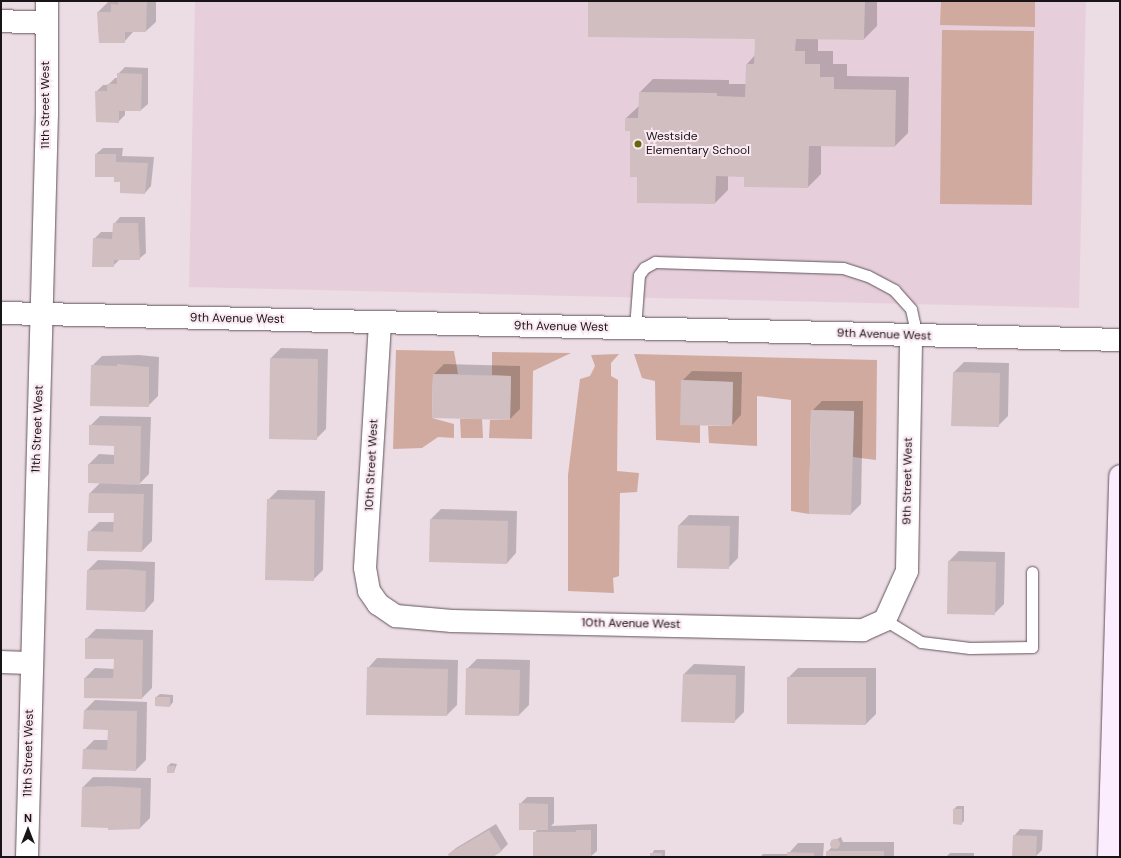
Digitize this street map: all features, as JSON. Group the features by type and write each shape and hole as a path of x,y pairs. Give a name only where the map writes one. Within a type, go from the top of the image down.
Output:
{"street":[{"name":"11th Street West","path":"27,857 31,663 47,114 47,1"},
{"path":"1,21 46,23"},
{"name":"9th Avenue West","path":"1,313 635,328 911,337 1120,340"},
{"name":"10th Street West","path":"378,604 368,591 365,568 380,323"},
{"name":"9th Street West","path":"885,620 907,571 911,337"},
{"path":"1109,857 1118,638 1120,476"},
{"name":"10th Avenue West","path":"378,604 396,616 452,620 863,630 885,620"},
{"path":"1,662 31,663"}],"lane":[{"path":"635,328 639,276 644,268 655,262 726,264 843,268 868,276 894,290 911,309 914,323 911,337"},
{"path":"885,620 921,642 970,648 1032,647 1032,572"}],"shaded area":[{"name":"Westside Elementary School","path":"195,1 1086,1 1079,308 189,287"},
{"path":"941,1 1035,1 1035,27 940,25"},
{"path":"942,30 1034,31 1032,205 940,204"},
{"path":"396,350 454,351 458,374 433,374 432,418 454,424 454,438 438,437 422,448 393,449"},
{"path":"492,352 571,353 533,371 532,439 489,438 490,420 510,420 511,376 492,375"},
{"path":"619,354 611,363 611,376 618,380 617,471 639,473 637,492 620,493 619,576 613,578 614,593 568,591 568,475 580,379 590,376 595,366 591,355"},
{"path":"634,354 877,360 876,460 853,457 854,411 811,410 809,514 791,511 791,400 757,396 757,446 709,443 708,426 732,426 733,382 681,380 700,425 700,443 656,440 655,381 642,378"},
{"path":"460,419 482,419 483,438 461,438"}],"building":[{"path":"119,1 147,1 146,32 125,32 125,43 99,43 97,12 111,12 111,4 118,5"},
{"path":"588,1 865,1 864,40 796,39 795,51 805,51 805,64 820,64 820,77 834,77 834,89 896,90 895,147 809,146 808,188 744,187 744,177 716,176 715,204 637,203 637,177 630,177 630,131 625,131 625,118 638,118 639,92 717,93 717,96 745,97 746,64 754,64 755,39 588,37"},
{"path":"117,73 142,74 141,111 119,111 119,123 96,122 95,91 107,91 107,84 117,84"},
{"path":"95,154 116,154 116,162 148,163 145,194 120,193 120,182 114,182 114,177 95,177"},
{"path":"113,223 138,223 140,260 114,260 114,267 92,267 93,238 112,239"},
{"path":"270,358 318,359 317,440 269,439"},
{"path":"117,364 149,367 149,407 90,406 91,365 117,366"},
{"path":"953,372 1000,373 999,427 951,426"},
{"path":"433,374 511,376 510,420 432,418"},
{"path":"681,380 733,382 732,426 680,425"},
{"path":"811,410 854,411 851,515 809,514"},
{"path":"89,425 141,426 140,485 88,483 88,464 114,464 114,446 89,445"},
{"path":"89,493 144,494 142,552 87,551 88,531 113,532 114,513 88,513"},
{"path":"267,499 315,500 314,581 265,580"},
{"path":"430,519 508,521 507,564 429,562"},
{"path":"678,525 730,526 729,569 677,568"},
{"path":"948,561 996,562 995,615 947,614"},
{"path":"125,569 146,571 145,612 86,610 87,570"},
{"path":"85,638 143,640 142,699 84,698 84,678 113,678 114,659 85,659"},
{"path":"367,667 448,669 447,716 366,715"},
{"path":"466,668 520,670 519,716 465,715"},
{"path":"683,674 736,675 735,723 681,722"},
{"path":"787,677 866,677 866,725 787,724"},
{"path":"155,697 170,697 170,707 155,706"},
{"path":"84,710 137,711 136,771 82,769 83,749 107,750 108,730 83,729"},
{"path":"167,766 175,766 174,773 167,773"},
{"path":"109,786 141,788 140,829 108,830 108,828 81,827 82,787"},
{"path":"519,803 548,804 548,830 519,830"},
{"path":"953,809 962,809 962,825 953,824"},
{"path":"489,830 502,851 493,857 449,857 448,854"},
{"path":"576,830 591,830 591,857 533,857 533,832 576,832"},
{"path":"1013,835 1037,836 1036,857 1012,857"},
{"path":"833,839 837,839 839,840 839,848 833,849 830,846 830,842"},
{"path":"826,851 884,851 884,857 826,857"},
{"path":"787,852 814,853 814,857 787,857"},
{"path":"650,853 662,853 662,857 650,857"}],"place":[{"name":"Westside Elementary School","path":"638,144"}]}
